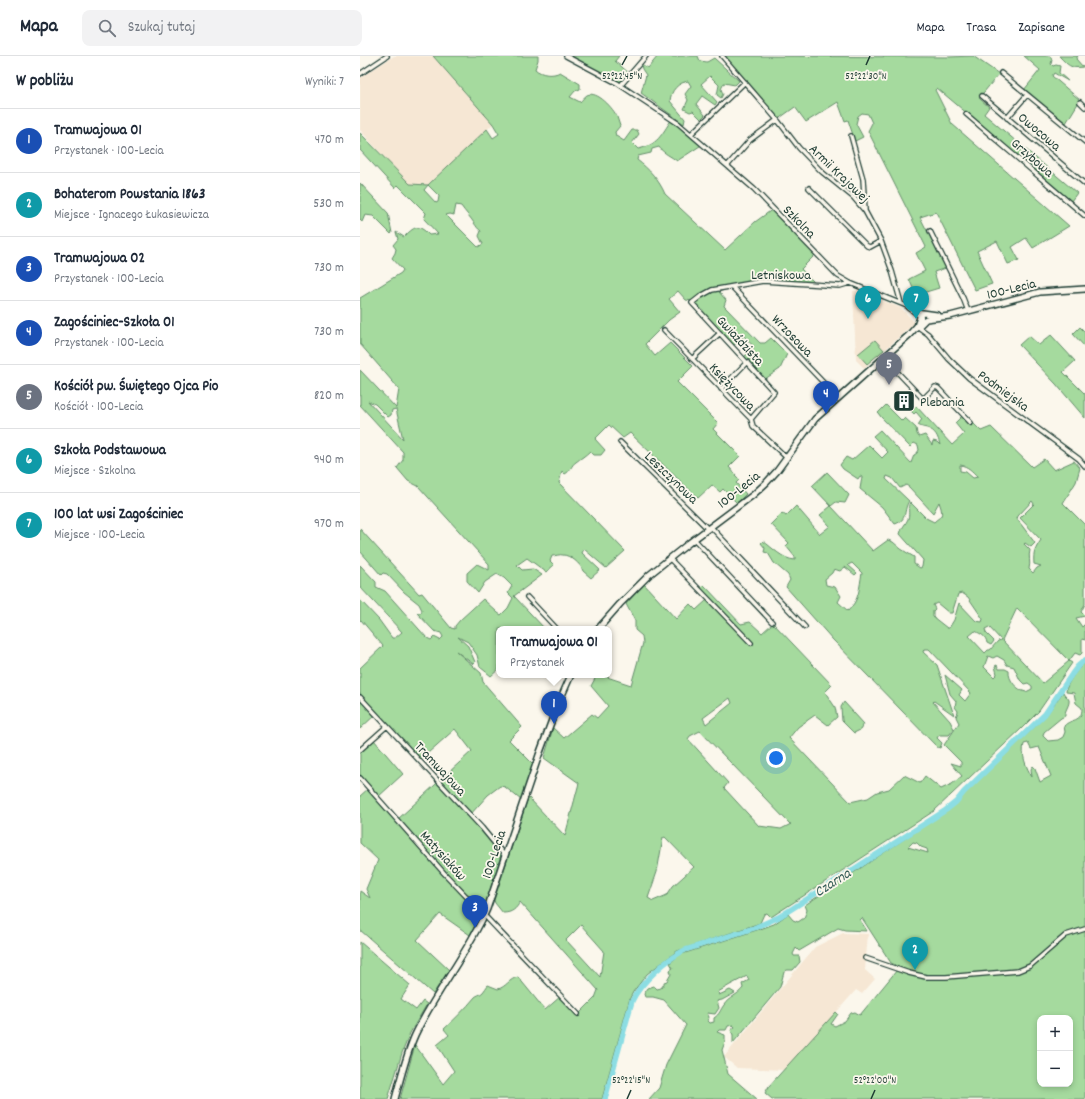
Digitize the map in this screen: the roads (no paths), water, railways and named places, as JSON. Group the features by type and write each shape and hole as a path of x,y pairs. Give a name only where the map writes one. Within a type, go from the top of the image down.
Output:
{"street":[{"path":"360,74 387,56"},
{"name":"Szkolna","path":"566,56 620,85 676,121 754,189 835,273 850,283 901,302 923,316"},
{"path":"620,85 646,56"},
{"name":"Armii Krajowej","path":"722,56 799,148 822,172 854,198 865,211 881,241 901,302"},
{"path":"1001,73 1085,142"},
{"path":"691,134 745,82"},
{"name":"Owocowa","path":"982,96 1085,184"},
{"path":"1008,118 1028,96"},
{"path":"1080,102 1085,107"},
{"name":"Grzybowa","path":"966,114 1085,216"},
{"path":"728,165 750,140 777,120"},
{"path":"851,136 863,179 865,211"},
{"path":"809,188 867,246 870,248 881,241"},
{"path":"930,230 968,311"},
{"name":"Letniskowa","path":"692,303 712,290 763,281 840,286 850,283"},
{"name":"Wrzosowa","path":"732,287 838,398"},
{"name":"100-Lecia","path":"601,626 649,575 753,495 772,477 810,424 909,335 918,326 923,316 944,316 1040,292 1085,289"},
{"name":"Gwiaździsta","path":"692,303 774,392 773,395 750,419"},
{"name":"Podmiejska","path":"918,326 928,334 949,359 969,378 1038,428 1084,464"},
{"name":"Księżycowa","path":"664,330 750,419 753,426 787,458"},
{"path":"692,360 720,333"},
{"path":"884,358 923,399 935,387 938,388 971,423"},
{"path":"721,389 747,362"},
{"name":"Leszczynowa","path":"620,442 710,528 805,626"},
{"path":"694,539 772,622"},
{"path":"670,559 751,643"},
{"path":"527,597 554,626"},
{"name":"100-Lecia","path":"395,1099 406,1060 416,1033 484,915 546,736 570,678"},
{"name":"Tramwajowa","path":"360,697 482,828 505,856"},
{"path":"360,750 387,726"},
{"name":"Matysiaków","path":"360,778 444,873 578,1014"},
{"path":"865,958 909,973 926,977 1007,973 1018,971 1030,966 1066,935 1085,929"}],"waterway":[{"name":"Czarna","path":"605,1099 632,1001 641,987 655,972 685,950 754,928 779,917 946,810 956,802 964,792 1045,714 1072,674 1085,660"}],"place":[{"name":"Szkoła Podstawowa","path":"868,319"},
{"name":"100 lat wsi Zagościniec","path":"916,319"},
{"name":"Kościół pw. Świętego Ojca Pio","path":"889,385"},
{"name":"Plebania","path":"904,401"},
{"name":"Zagościniec-Szkoła 01","path":"826,414"},
{"name":"Tramwajowa 01","path":"554,724"},
{"name":"Tramwajowa 02","path":"475,928"},
{"name":"Bohaterom Powstania 1863","path":"915,970"}]}
